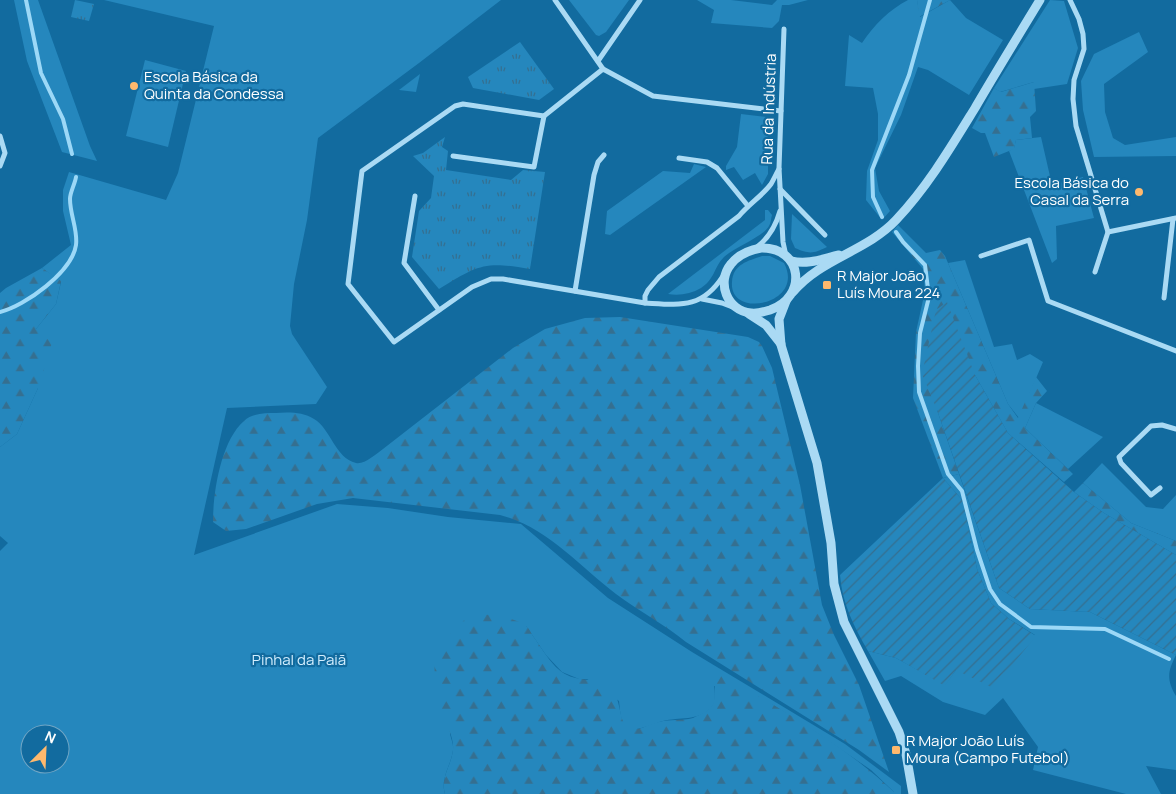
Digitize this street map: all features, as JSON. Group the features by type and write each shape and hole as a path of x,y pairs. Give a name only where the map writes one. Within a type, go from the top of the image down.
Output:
{"street":[{"path":"555,0 603,69 653,96 781,111"},
{"path":"598,61 640,0"},
{"path":"913,794 906,754 899,732 844,622 834,584 830,544 817,464 781,345 779,319 786,301 808,276 874,239 895,221 921,190 942,162 1040,0"},
{"path":"1070,0 1079,19 1084,49 1074,80 1073,99 1076,126 1108,232 1094,272"},
{"name":"Rua da Indústria","path":"784,29 779,168 783,242 789,258"},
{"path":"453,156 534,166 544,116 603,69"},
{"path":"544,116 463,104 455,106 362,171 348,284 394,342 472,286 492,279 504,279 645,303 681,304 702,299 722,303 743,311 760,312 776,308 786,301"},
{"path":"0,136 6,153 0,166"},
{"path":"575,291 594,175 598,162 604,155"},
{"path":"679,158 708,162 717,168 748,206"},
{"path":"645,303 645,296 648,290 659,277 739,216 764,192 779,168"},
{"path":"780,189 825,235"},
{"path":"415,196 404,263 439,310"},
{"name":"Rua da Indústria","path":"754,249 769,236 781,208"},
{"path":"1108,232 1174,218 1164,298"},
{"path":"980,256 1029,240 1048,301 1176,351"},
{"path":"702,299 717,285 733,260 754,249 767,248 781,252 801,263 849,253"},
{"path":"789,258 796,279 793,292"},
{"path":"726,272 724,283 726,296 729,301 766,325 781,345"},
{"path":"1160,488 1151,495 1121,463 1120,457 1151,426 1162,425 1176,429"}],"green space":[{"path":"14,0 38,0 97,161 62,152 27,61"},
{"path":"75,0 94,4 89,21 71,17"},
{"name":"Pinhal da Paiã","path":"104,0 501,0 318,138 307,220 294,284 290,326 292,334 327,387 316,404 227,408 194,555 337,504 388,508 448,517 521,524 608,598 692,652 845,744 901,786 901,794 894,794 871,770 773,705 714,686 714,703 706,712 694,717 659,722 638,729 629,729 623,721 619,701 587,679 579,679 562,672 546,655 526,626 450,734 453,748 445,777 445,794 0,794 0,551 8,543 0,536 0,447 17,434 38,388 36,329 56,304 61,282 42,268 71,245 63,211 63,190 69,172 166,200 178,173 214,26"},
{"path":"569,0 629,0 606,32 599,36 596,35"},
{"path":"697,0 731,0 772,5 777,0 808,0 782,5 779,21 772,28 711,23 714,10"},
{"path":"908,0 917,0 920,17 950,0 966,18 1003,40 969,95 928,70 918,67 901,115 875,168 879,191 890,211 882,220 866,200 867,171 878,140 878,114 873,88 845,86 849,35 862,43 882,18"},
{"path":"917,0 950,0 919,17"},
{"path":"1050,0 1064,1 1078,48 1067,84 1034,89 1034,82 1000,92 994,88"},
{"path":"1139,32 1148,52 1104,84 1105,112 1113,138 1125,145 1176,137 1176,156 1094,157 1083,110 1081,81 1094,54"},
{"path":"520,42 554,89 539,100 473,88 468,77"},
{"path":"145,60 186,71 168,147 126,136"},
{"path":"420,74 416,92 399,90"},
{"path":"1034,82 1036,111 1030,117 1032,138 1016,140 1014,149 994,157 985,133 972,128 994,88 1001,92"},
{"path":"741,114 767,117 768,119 768,174 762,185 755,173 743,180 734,167 726,170 726,166 737,147"},
{"path":"445,137 442,147 448,151 446,170 511,180 523,170 545,172 530,269 491,265 473,270 439,289 412,257 419,211 431,198 434,176 413,156 423,153"},
{"path":"1041,137 1052,185 1083,177 1094,218 1056,226 1057,259 1052,263 1009,151 1014,148 1016,140"},
{"path":"694,164 706,167 610,235 605,234 607,211 663,171 690,173"},
{"path":"765,210 768,210 772,215 770,225 755,238 724,257 706,284 689,293 681,295 668,294 765,220"},
{"path":"792,214 827,247 811,252 795,248 791,239"},
{"path":"898,225 926,253 940,250 945,256 1008,404 1018,418 1036,377 1047,391 1036,403 1025,428 1073,474 1064,482 1008,433 975,375 937,410 959,474 943,478 913,398 916,332 925,291 923,269 892,232"},
{"path":"762,256 770,256 784,263 788,277 785,289 776,297 765,302 753,303 742,301 734,294 732,282 735,271 742,264"},
{"path":"965,260 994,347 1012,344 1017,360 1030,354 1043,362 1019,418 1008,404 948,263"},
{"path":"42,268 61,281 56,304 36,329 52,343 38,388 17,434 0,447 0,293"},
{"path":"947,302 975,375 1008,433 1074,492 1104,513 1176,555 1176,655 1090,612 1030,609 999,588 937,410 922,374 936,310"},
{"path":"620,317 748,337 759,342 762,346 772,368 800,485 822,605 834,635 859,685 889,772 859,750 686,642 616,594 548,538 533,528 517,521 500,515 353,498 317,504 246,529 226,531 213,522 217,482 224,454 236,430 247,418 264,413 301,414 310,417 325,429 343,455 356,463 363,462 370,459 513,348 545,329 585,318"},
{"path":"1036,403 1103,437 1068,469 1025,428"},
{"path":"1102,463 1146,507 1163,509 1176,495 1176,541 1131,523 1083,483"},
{"path":"959,474 999,588 1030,609 1090,612 1176,655 1171,666 1169,680 1176,696 1176,770 1146,766 1161,794 1126,794 1033,770 1038,747 1003,698 985,715 943,702 901,676 885,681 868,651 896,658 945,685 956,670 1035,635 1009,619 991,603 977,569 963,501 943,478"},
{"path":"943,478 963,501 977,569 991,603 1009,619 1036,636 993,688 956,670 945,686 896,658 868,651 854,624 843,595 840,575"},
{"path":"1083,483 1131,523 1176,541 1176,555 1104,513 1074,492"},
{"path":"482,614 517,621 528,628 560,671 576,678 597,681 608,686 617,698 622,720 630,728 637,729 663,721 689,719 704,713 709,710 714,702 716,681 722,675 833,743 854,758 894,794 445,794 444,782 453,745 437,691 436,655 446,639 468,616"}],"waterway":[{"path":"26,0 41,73 63,119 72,154"},
{"path":"882,217 873,197 872,170 909,75 930,0"},
{"path":"0,312 22,303 46,286 66,266 73,255 76,239 70,199 76,177"},
{"path":"896,232 925,265 929,297 920,333 919,392 948,474 962,491 977,550 990,589 1000,604 1031,627 1105,629 1169,659"}],"place":[{"name":"Escola Básica da Quinta da Condessa","path":"134,86"},
{"name":"Escola Básica do Casal da Serra","path":"1139,192"},
{"name":"R Major João Luís Moura 224","path":"827,285"},
{"name":"R Major João Luís Moura (Campo Futebol)","path":"896,750"}]}
